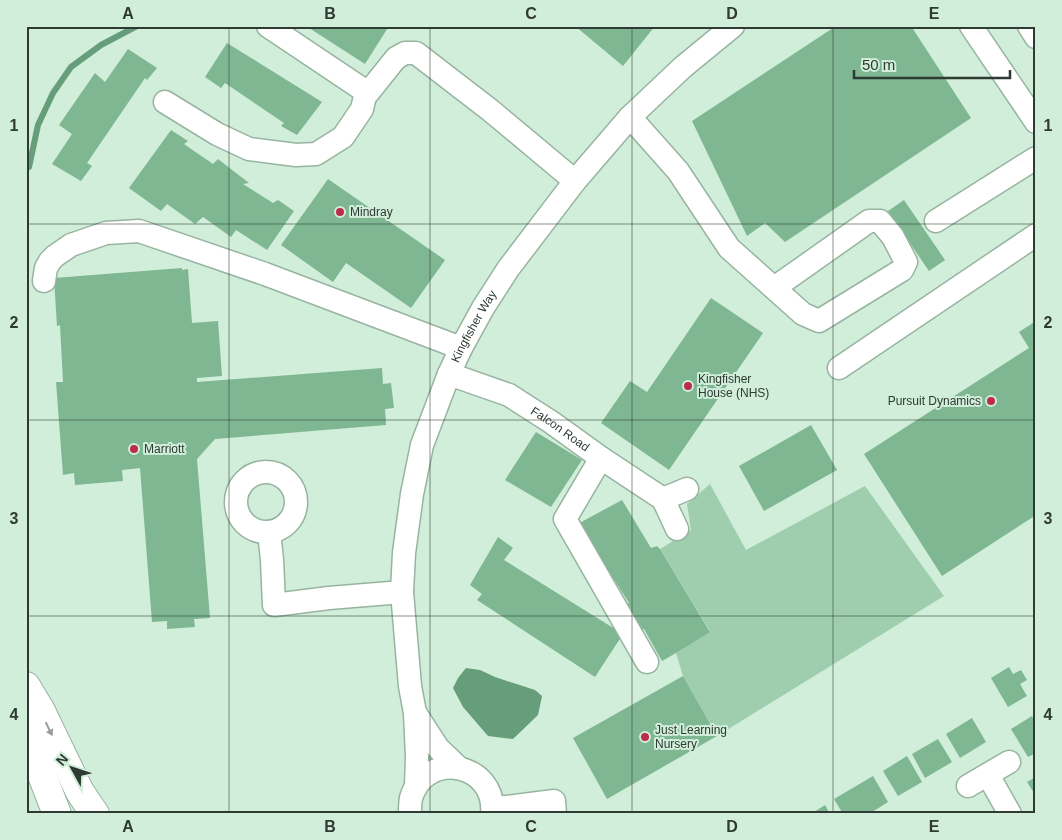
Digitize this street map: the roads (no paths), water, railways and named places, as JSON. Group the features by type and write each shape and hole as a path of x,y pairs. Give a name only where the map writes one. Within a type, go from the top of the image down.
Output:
{"highway":[{"path":"26,686 41,711 80,792 95,814"},
{"path":"26,729 57,814"}],"street":[{"path":"268,26 366,92"},
{"name":"Kingfisher Way","path":"410,814 410,800 416,787 417,757 415,713 410,686 402,592 404,553 412,494 422,445 449,374 483,308 508,269 575,180 630,117 683,67 732,26"},
{"path":"972,26 1036,122"},
{"path":"1029,26 1036,37"},
{"path":"366,92 368,93 396,58 405,53 416,53 490,110 575,180"},
{"path":"165,102 217,134 249,148 296,155 316,154 342,137 362,109 366,92"},
{"path":"630,117 678,171 729,248 803,314 819,321 902,270 906,262 893,237 880,221 868,221 774,288"},
{"path":"936,221 1036,158"},
{"path":"44,281 46,268 50,261 71,246 106,233 139,231 265,274 461,348"},
{"path":"839,368 1036,235"},
{"name":"Falcon Road","path":"449,374 509,395 663,499"},
{"path":"601,458 565,519 647,662"},
{"path":"677,529 663,499 687,489"},
{"path":"269,532 274,605 328,598 402,592"},
{"name":"Kingfisher Way","path":"415,713 438,748 459,768 472,772 482,780 489,791 493,810"},
{"path":"968,786 1009,762"},
{"path":"416,787 428,775 439,769 459,768"},
{"path":"988,774 1010,814"},
{"path":"493,810 554,801 554,814"}],"waterway":[{"path":"29,167 38,125 53,93 71,67 101,45 137,26"}],"place":[{"name":"Mindray","path":"340,212"},
{"name":"Kingfisher House (NHS)","path":"688,386"},
{"name":"Pursuit Dynamics","path":"991,401"},
{"name":"Marriott","path":"134,449"},
{"name":"Just Learning Nursery","path":"645,737"}]}
